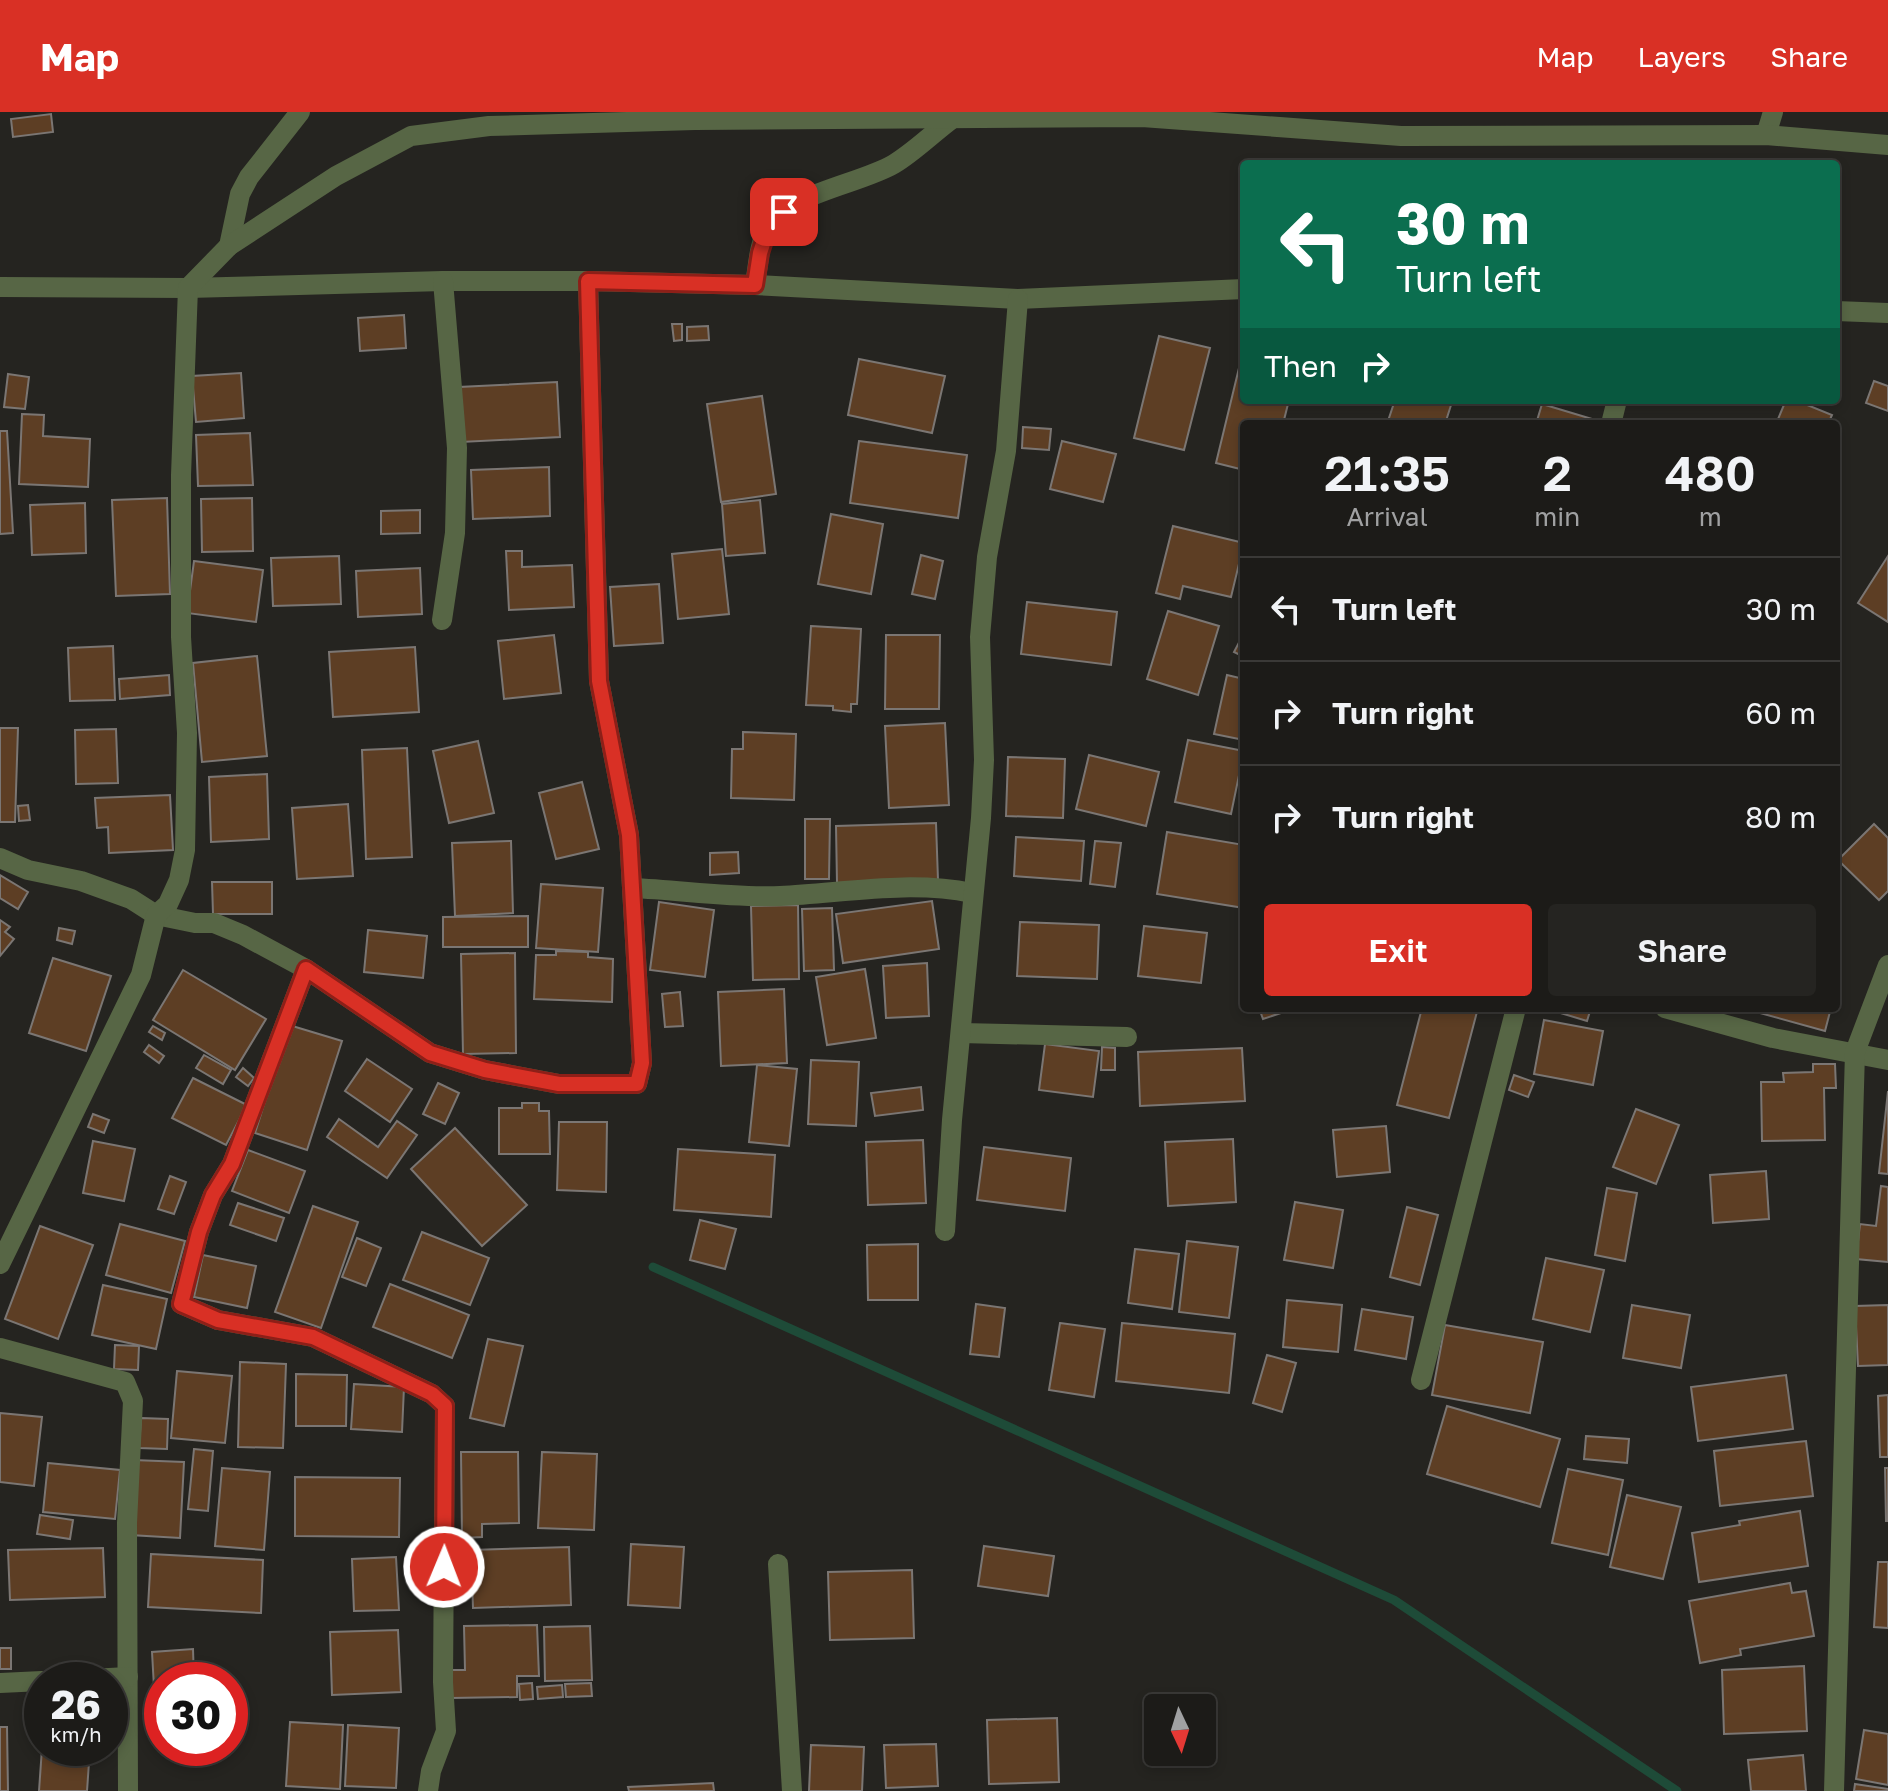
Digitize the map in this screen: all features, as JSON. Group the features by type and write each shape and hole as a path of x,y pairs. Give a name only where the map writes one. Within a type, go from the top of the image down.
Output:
{"street":[{"path":"229,246 240,194 249,177 300,112"},
{"path":"1766,135 1773,112"},
{"path":"0,1264 141,975 156,915 168,904 179,880 185,850 187,733 181,637 181,475 188,288 229,246 336,176 411,136 489,126 695,116 952,119 1142,117 1401,136 1766,135 1888,145"},
{"path":"755,285 760,253 769,225 799,200 894,164 952,119"},
{"path":"442,620 455,533 457,448 443,281"},
{"path":"0,287 188,288 443,281 588,281 755,285 1018,299 1240,289"},
{"path":"0,858 28,870 81,881 131,899 156,915 195,923 214,923 243,935 306,969 430,1053 485,1070 559,1084 637,1084 642,1063 629,835 599,681 588,281"},
{"path":"945,1231 952,1120 981,818 984,760 982,610 987,557 1006,451 1018,299"},
{"path":"1840,311 1888,313"},
{"path":"632,888 777,896 895,887 950,888 972,893"},
{"path":"1834,1791 1855,1052 1888,965"},
{"path":"306,969 232,1164 208,1207 181,1304 218,1320 313,1337 432,1394 445,1406 443,1682 446,1731 431,1771 428,1791"},
{"path":"1421,1380 1515,1012"},
{"path":"1679,1012 1773,1038 1888,1060"},
{"path":"961,1033 1127,1037"},
{"path":"0,1348 125,1382 133,1401 127,1523 128,1662"},
{"path":"778,1564 792,1791"},
{"path":"0,1683 24,1682"},
{"path":"128,1766 128,1791"}],"building":[{"path":"51,114 53,132 13,137 11,119"},
{"path":"404,315 406,348 360,351 358,318"},
{"path":"672,324 682,324 682,340 674,341"},
{"path":"708,326 709,340 687,341 687,327"},
{"path":"1159,336 1210,348 1184,450 1134,438"},
{"path":"859,359 945,376 932,433 848,415"},
{"path":"1240,368 1240,404 1288,404 1284,420 1240,420 1240,469 1216,463"},
{"path":"241,373 244,418 196,422 192,376"},
{"path":"8,374 29,377 25,409 4,407"},
{"path":"1874,381 1888,386 1888,411 1866,403"},
{"path":"557,382 560,437 461,442 459,387"},
{"path":"762,396 776,494 721,502 707,404"},
{"path":"1394,404 1451,404 1446,420 1388,420"},
{"path":"1542,404 1595,420 1537,420"},
{"path":"1784,404 1805,404 1832,415 1830,420 1778,420"},
{"path":"22,414 44,415 43,436 90,439 88,487 19,484"},
{"path":"1023,427 1051,429 1049,450 1022,448"},
{"path":"0,431 7,431 13,533 0,534"},
{"path":"250,433 253,485 198,486 196,435"},
{"path":"859,441 967,455 958,518 850,503"},
{"path":"1062,441 1116,454 1103,502 1050,489"},
{"path":"549,467 550,516 473,519 471,470"},
{"path":"167,498 170,594 116,596 112,500"},
{"path":"252,498 253,551 202,552 201,499"},
{"path":"760,500 765,553 726,556 722,504"},
{"path":"85,503 86,553 32,555 30,505"},
{"path":"420,510 420,533 381,534 381,511"},
{"path":"831,514 883,524 871,594 818,584"},
{"path":"1173,526 1240,542 1240,560 1231,597 1183,586 1180,599 1156,593"},
{"path":"722,549 729,614 678,619 672,554"},
{"path":"506,551 522,551 522,567 572,565 574,607 509,610"},
{"path":"921,555 943,561 935,599 912,594"},
{"path":"339,556 341,604 273,606 271,558"},
{"path":"1888,556 1888,622 1858,603"},
{"path":"194,561 263,570 256,622 187,613"},
{"path":"420,568 422,614 358,617 356,571"},
{"path":"659,584 663,643 614,646 610,587"},
{"path":"1027,602 1117,612 1111,665 1021,654"},
{"path":"1168,611 1219,626 1198,695 1147,679"},
{"path":"811,626 861,629 857,704 851,704 851,712 833,710 833,706 806,705"},
{"path":"554,635 561,693 504,699 498,641"},
{"path":"886,635 940,635 939,709 885,709"},
{"path":"1240,641 1240,655 1234,652"},
{"path":"113,646 115,700 70,701 68,648"},
{"path":"415,647 419,712 333,717 329,652"},
{"path":"257,656 267,756 202,762 193,663"},
{"path":"169,675 170,695 120,699 119,679"},
{"path":"1227,675 1240,678 1240,739 1214,734"},
{"path":"945,723 949,805 889,808 885,726"},
{"path":"0,728 18,728 15,822 0,822"},
{"path":"116,729 118,783 76,784 75,730"},
{"path":"743,732 796,734 794,800 731,798 732,749 743,749"},
{"path":"1188,740 1240,750 1240,770 1231,814 1175,802"},
{"path":"478,741 494,813 449,823 433,751"},
{"path":"407,748 412,857 366,859 362,750"},
{"path":"1089,755 1159,772 1146,826 1076,809"},
{"path":"1008,757 1065,759 1063,818 1006,816"},
{"path":"267,774 269,839 211,842 209,777"},
{"path":"582,782 599,849 556,859 539,793"},
{"path":"170,795 173,850 109,853 108,827 97,828 95,798"},
{"path":"348,804 353,876 297,879 292,808"},
{"path":"28,805 30,820 19,821 18,806"},
{"path":"805,819 830,819 829,879 805,879"},
{"path":"936,823 938,880 837,883 836,826"},
{"path":"1874,824 1888,838 1888,891 1879,900 1840,862 1840,858"},
{"path":"1167,832 1240,844 1240,907 1157,894"},
{"path":"1016,837 1084,841 1081,881 1014,876"},
{"path":"511,841 513,913 455,916 452,843"},
{"path":"1095,841 1121,843 1115,887 1090,884"},
{"path":"738,852 739,873 710,875 710,853"},
{"path":"0,875 28,892 18,909 0,898"},
{"path":"212,882 272,882 272,914 213,914"},
{"path":"541,884 603,888 598,952 536,948"},
{"path":"932,901 939,949 843,963 836,914"},
{"path":"659,902 714,910 705,977 650,970"},
{"path":"798,905 799,979 753,980 751,906"},
{"path":"832,908 834,970 804,971 802,909"},
{"path":"528,916 528,947 443,947 443,917"},
{"path":"0,920 10,927 5,932 14,939 0,956"},
{"path":"1020,922 1099,925 1097,979 1017,976"},
{"path":"1144,926 1207,933 1201,983 1138,976"},
{"path":"59,928 75,931 72,944 57,940"},
{"path":"368,930 427,936 423,978 364,972"},
{"path":"556,951 588,952 588,957 613,959 612,1002 534,999 536,955 556,955"},
{"path":"515,953 516,1053 463,1054 461,954"},
{"path":"53,958 111,976 86,1051 29,1033"},
{"path":"927,963 929,1016 886,1018 883,966"},
{"path":"865,969 876,1038 827,1045 816,977"},
{"path":"183,970 266,1019 235,1070 153,1020"},
{"path":"784,989 787,1063 721,1066 718,992"},
{"path":"680,992 683,1026 665,1027 662,994"},
{"path":"1260,1012 1284,1012 1263,1019"},
{"path":"1421,1012 1477,1012 1449,1118 1397,1105"},
{"path":"1557,1012 1590,1012 1587,1021"},
{"path":"1756,1012 1830,1012 1825,1031"},
{"path":"1544,1020 1603,1031 1593,1085 1534,1074"},
{"path":"289,1025 342,1041 307,1150 255,1133"},
{"path":"153,1026 165,1033 162,1040 149,1032"},
{"path":"1045,1044 1099,1051 1093,1097 1039,1090"},
{"path":"149,1045 164,1056 159,1063 144,1052"},
{"path":"1102,1047 1115,1048 1115,1070 1101,1070"},
{"path":"1242,1048 1245,1101 1140,1106 1138,1052"},
{"path":"204,1055 231,1070 223,1084 196,1068"},
{"path":"367,1059 412,1089 390,1122 345,1091"},
{"path":"811,1060 859,1062 856,1126 808,1124"},
{"path":"1813,1064 1835,1064 1836,1088 1824,1088 1825,1140 1762,1141 1761,1082 1784,1082 1783,1073 1813,1072"},
{"path":"757,1065 797,1069 789,1146 749,1142"},
{"path":"243,1068 254,1078 248,1086 236,1077"},
{"path":"1514,1075 1534,1082 1528,1097 1509,1090"},
{"path":"193,1078 247,1105 226,1145 172,1118"},
{"path":"438,1083 459,1093 445,1124 423,1114"},
{"path":"921,1087 923,1110 875,1116 871,1093"},
{"path":"1888,1091 1888,1174 1879,1173"},
{"path":"522,1103 539,1103 539,1111 549,1111 550,1154 499,1154 499,1108 522,1108"},
{"path":"1636,1109 1679,1125 1656,1184 1613,1167"},
{"path":"93,1114 109,1120 104,1133 88,1127"},
{"path":"339,1119 378,1147 397,1121 417,1135 387,1178 327,1137"},
{"path":"559,1122 607,1122 606,1192 557,1190"},
{"path":"1386,1126 1390,1172 1337,1177 1333,1130"},
{"path":"455,1128 527,1205 482,1246 411,1169"},
{"path":"1233,1139 1236,1202 1168,1206 1165,1142"},
{"path":"923,1140 926,1203 868,1205 866,1142"},
{"path":"93,1141 135,1149 124,1201 83,1193"},
{"path":"984,1147 1071,1158 1065,1211 977,1200"},
{"path":"678,1149 775,1155 771,1217 674,1210"},
{"path":"248,1150 305,1171 289,1213 232,1191"},
{"path":"1766,1171 1769,1219 1713,1223 1710,1175"},
{"path":"170,1176 186,1182 174,1214 158,1209"},
{"path":"1881,1186 1888,1187 1888,1262 1856,1259 1860,1224 1876,1226"},
{"path":"1607,1188 1637,1193 1625,1261 1595,1255"},
{"path":"1295,1202 1343,1210 1333,1268 1284,1260"},
{"path":"238,1203 284,1218 276,1241 230,1225"},
{"path":"313,1206 358,1222 321,1328 275,1312"},
{"path":"1407,1207 1438,1215 1420,1285 1390,1277"},
{"path":"700,1220 736,1229 725,1269 690,1260"},
{"path":"120,1224 185,1241 171,1293 106,1275"},
{"path":"40,1226 93,1245 58,1339 5,1319"},
{"path":"422,1232 489,1258 470,1305 403,1280"},
{"path":"357,1238 381,1248 366,1286 342,1277"},
{"path":"1187,1241 1238,1247 1229,1318 1179,1312"},
{"path":"918,1244 918,1300 868,1300 867,1245"},
{"path":"1135,1249 1179,1254 1172,1309 1128,1303"},
{"path":"203,1255 256,1266 247,1308 194,1297"},
{"path":"1546,1258 1604,1270 1590,1332 1533,1319"},
{"path":"390,1284 469,1315 452,1358 373,1327"},
{"path":"103,1285 167,1299 156,1349 92,1335"},
{"path":"1287,1300 1342,1305 1338,1352 1283,1347"},
{"path":"976,1304 1005,1308 999,1357 970,1354"},
{"path":"1632,1305 1690,1315 1681,1368 1623,1358"},
{"path":"1888,1305 1888,1365 1858,1366 1855,1306"},
{"path":"1362,1309 1413,1317 1406,1359 1355,1350"},
{"path":"1060,1323 1105,1329 1094,1397 1049,1390"},
{"path":"1122,1323 1235,1334 1229,1393 1116,1381"},
{"path":"1445,1325 1543,1342 1530,1413 1432,1395"},
{"path":"488,1339 523,1346 504,1426 470,1418"},
{"path":"115,1345 139,1346 138,1370 114,1369"},
{"path":"1267,1355 1296,1363 1282,1412 1253,1403"},
{"path":"240,1362 286,1364 283,1448 238,1447"},
{"path":"177,1371 232,1376 225,1443 171,1438"},
{"path":"296,1374 347,1375 346,1426 296,1426"},
{"path":"1786,1375 1793,1429 1698,1441 1691,1387"},
{"path":"354,1384 404,1387 402,1432 351,1429"},
{"path":"1888,1395 1888,1457 1880,1457 1878,1396"},
{"path":"1447,1406 1560,1439 1540,1507 1427,1474"},
{"path":"0,1413 42,1417 34,1486 0,1482"},
{"path":"141,1418 168,1419 167,1449 139,1448"},
{"path":"1586,1436 1629,1439 1627,1463 1584,1459"},
{"path":"1806,1441 1813,1496 1720,1506 1714,1451"},
{"path":"194,1449 213,1451 208,1511 188,1509"},
{"path":"461,1452 518,1452 519,1523 482,1524 482,1537 462,1538"},
{"path":"542,1452 597,1454 594,1530 538,1528"},
{"path":"133,1460 184,1462 180,1538 130,1535"},
{"path":"48,1463 120,1470 115,1519 43,1512"},
{"path":"222,1468 270,1472 264,1550 215,1546"},
{"path":"1885,1468 1888,1468 1888,1521 1886,1521"},
{"path":"1568,1469 1623,1480 1608,1555 1552,1543"},
{"path":"295,1477 400,1478 399,1537 295,1536"},
{"path":"1627,1495 1681,1507 1663,1579 1610,1567"},
{"path":"1800,1511 1808,1566 1699,1582 1692,1533"},
{"path":"40,1515 73,1520 70,1539 37,1534"},
{"path":"631,1544 684,1547 680,1608 628,1605"},
{"path":"984,1546 1054,1556 1048,1596 978,1586"},
{"path":"569,1547 571,1605 473,1608 471,1550"},
{"path":"103,1548 105,1597 10,1600 8,1550"},
{"path":"151,1554 263,1560 261,1613 148,1607"},
{"path":"396,1557 399,1610 354,1611 352,1559"},
{"path":"1878,1562 1888,1562 1888,1628 1874,1627"},
{"path":"912,1570 914,1638 830,1640 828,1572"},
{"path":"1790,1583 1792,1593 1806,1591 1814,1636 1740,1649 1741,1655 1700,1663 1689,1601"},
{"path":"537,1625 539,1676 517,1676 517,1697 451,1698 450,1670 465,1670 464,1626"},
{"path":"590,1626 592,1680 545,1681 544,1627"},
{"path":"398,1630 401,1692 332,1695 330,1632"},
{"path":"0,1648 11,1648 11,1669 0,1669"},
{"path":"193,1649 193,1662 153,1662 152,1652"},
{"path":"1804,1666 1807,1731 1724,1734 1722,1670"},
{"path":"532,1683 533,1699 520,1700 519,1684"},
{"path":"591,1683 592,1696 566,1697 565,1684"},
{"path":"562,1685 563,1697 538,1699 537,1687"},
{"path":"1057,1718 1059,1782 989,1784 987,1720"},
{"path":"290,1722 343,1725 340,1789 286,1786"},
{"path":"348,1725 399,1728 396,1788 345,1786"},
{"path":"0,1727 7,1727 8,1791 0,1791"},
{"path":"1864,1730 1888,1734 1888,1785 1856,1779"},
{"path":"936,1744 938,1786 886,1788 884,1745"},
{"path":"811,1745 864,1747 862,1791 809,1791"},
{"path":"1803,1755 1806,1791 1751,1791 1748,1760"},
{"path":"41,1766 89,1766 87,1791 39,1791"},
{"path":"713,1783 714,1791 629,1791 628,1787"},
{"path":"1855,1784 1888,1789 1888,1791 1854,1791"}],"waterway":[{"path":"653,1267 1394,1600 1677,1791"}],"route":[{"path":"444,1567 445,1406 432,1394 313,1337 218,1320 181,1304 199,1232 213,1195 232,1164 306,969 430,1053 485,1070 559,1084 637,1084 642,1063 629,835 599,681 588,281 755,285 760,253 769,225 784,212"}]}
